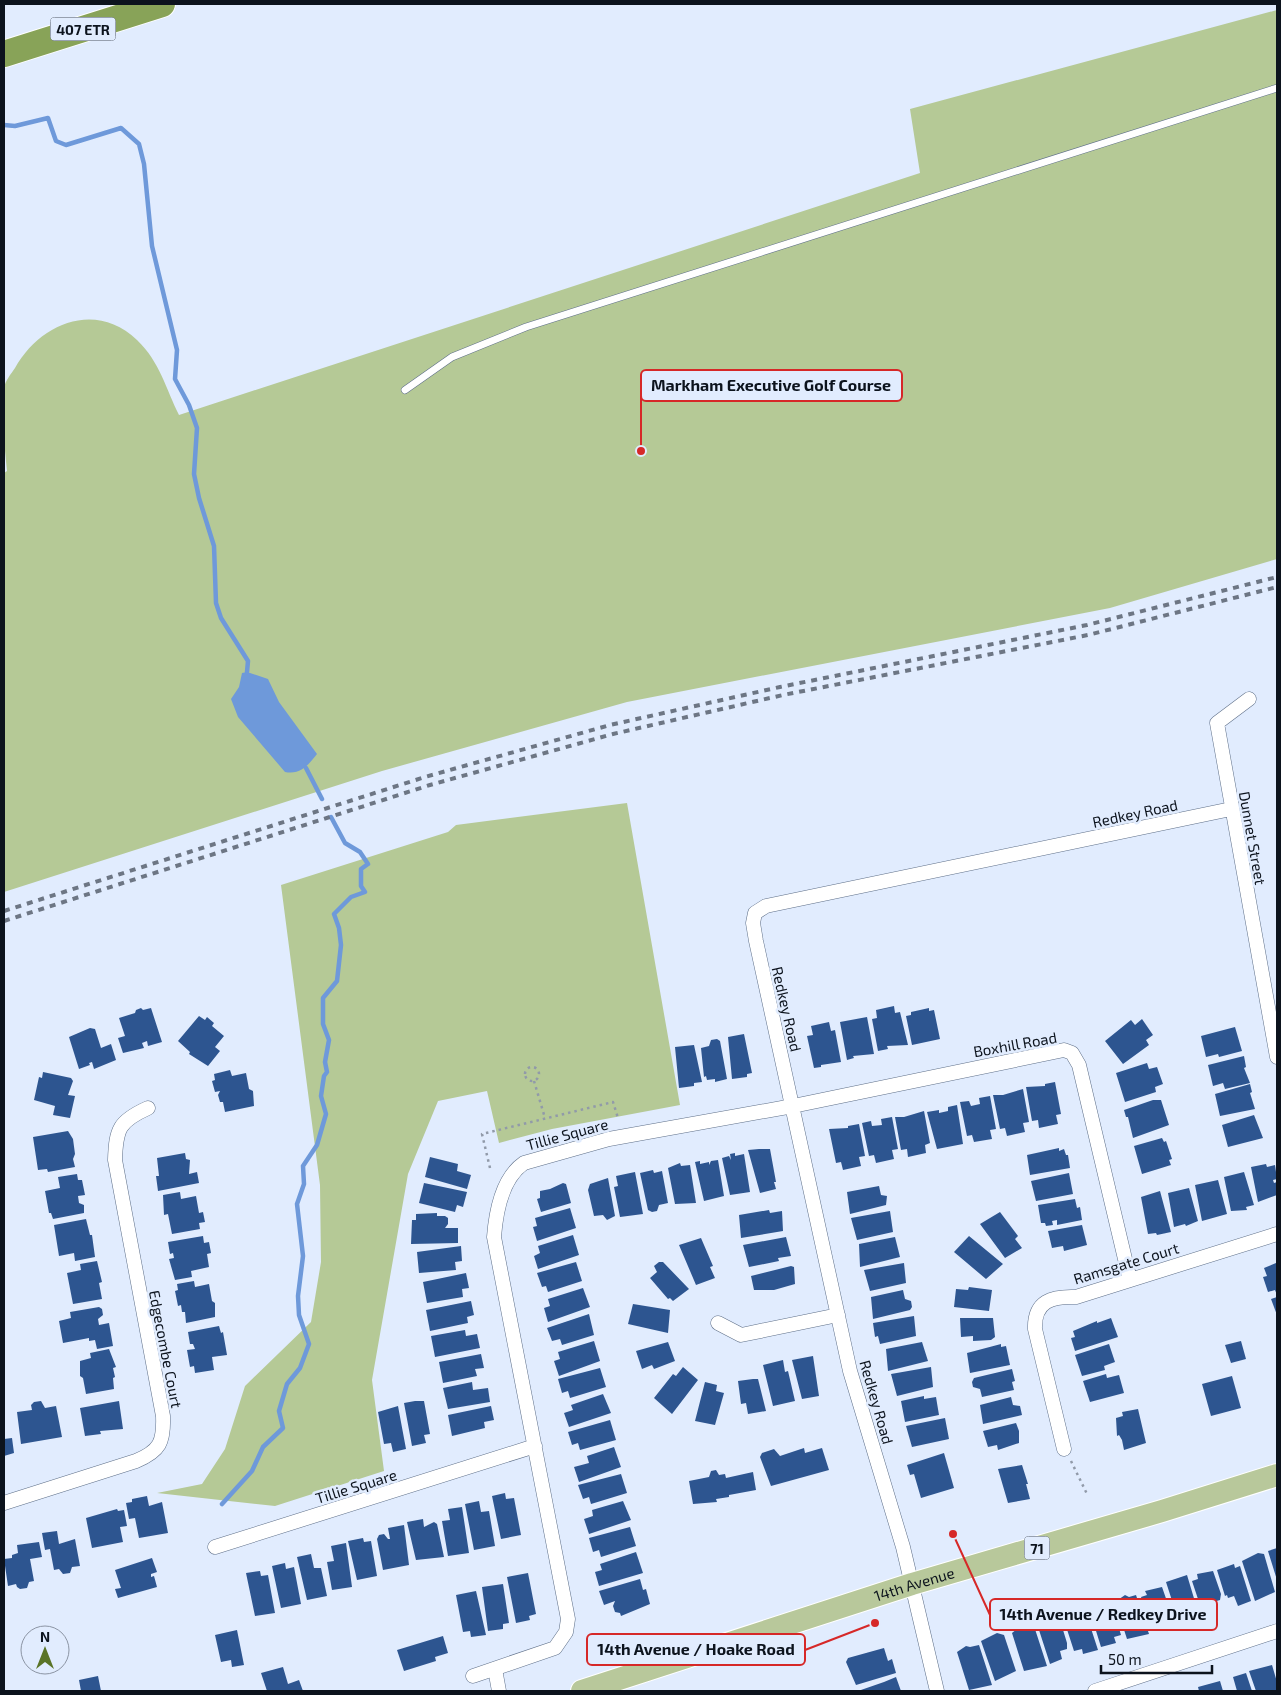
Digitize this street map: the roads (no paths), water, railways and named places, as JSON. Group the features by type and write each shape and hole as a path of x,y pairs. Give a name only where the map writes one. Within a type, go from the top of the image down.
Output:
{"highway":[{"name":"407 ETR","path":"4,54 162,4"}],"main road":[{"name":"14th Avenue","path":"582,1691 912,1584 1162,1512 1277,1475"}],"street":[{"name":"Dunnet Street","path":"1249,699 1217,723 1277,1057"},
{"name":"Redkey Road","path":"937,1691 912,1584 852,1380 756,941 753,924 755,912 766,906 1231,809"},
{"name":"Boxhill Road","path":"793,1106 1052,1052 1064,1050 1072,1054 1079,1065 1130,1280"},
{"name":"Tillie Square","path":"473,1676 555,1648 562,1642 568,1619 494,1237 504,1192 513,1171 524,1163 538,1158 600,1141 793,1106"},
{"name":"Edgecombe Court","path":"4,1503 136,1461 151,1455 160,1445 164,1432 163,1416 115,1160 116,1137 127,1118 148,1108"},
{"name":"Ramsgate Court","path":"1064,1450 1035,1329 1035,1317 1044,1303 1058,1296 1076,1297 1277,1234"},
{"path":"718,1323 740,1335 838,1315"},
{"name":"Tillie Square","path":"215,1547 535,1446"},
{"path":"1095,1691 1277,1631"},
{"path":"495,1669 499,1691"}],"lane":[{"path":"405,390 452,357 526,327 1277,88"}],"water":[{"path":"247,672 268,679 279,702 317,754 300,771 285,772 238,717 231,699 239,687 242,673"}],"waterway":[{"path":"4,125 15,126 48,118 56,141 66,145 121,128 139,144 144,164 152,246 177,350 175,379 189,405 197,428 194,474 199,498 214,546 216,603 221,618 248,661 247,672"},
{"path":"306,768 322,799"},
{"path":"222,1504 252,1471 263,1447 283,1428 279,1411 287,1384 300,1368 309,1344 299,1315 298,1296 303,1256 297,1204 304,1184 303,1166 317,1145 326,1114 321,1096 324,1076 327,1072 325,1062 329,1040 323,1024 323,998 337,981 341,945 339,928 334,914 351,897 365,892 361,886 361,869 368,864 360,852 345,843 331,817"}],"railway":[{"path":"4,911 425,777 610,725 780,687 1087,625 1277,577"},
{"path":"4,921 430,785 613,734 783,695 1088,635 1277,587"}],"place":[{"name":"Markham Executive Golf Course","path":"641,451"},
{"name":"14th Avenue / Redkey Drive","path":"953,1534"},
{"name":"14th Avenue / Hoake Road","path":"875,1623"}]}
